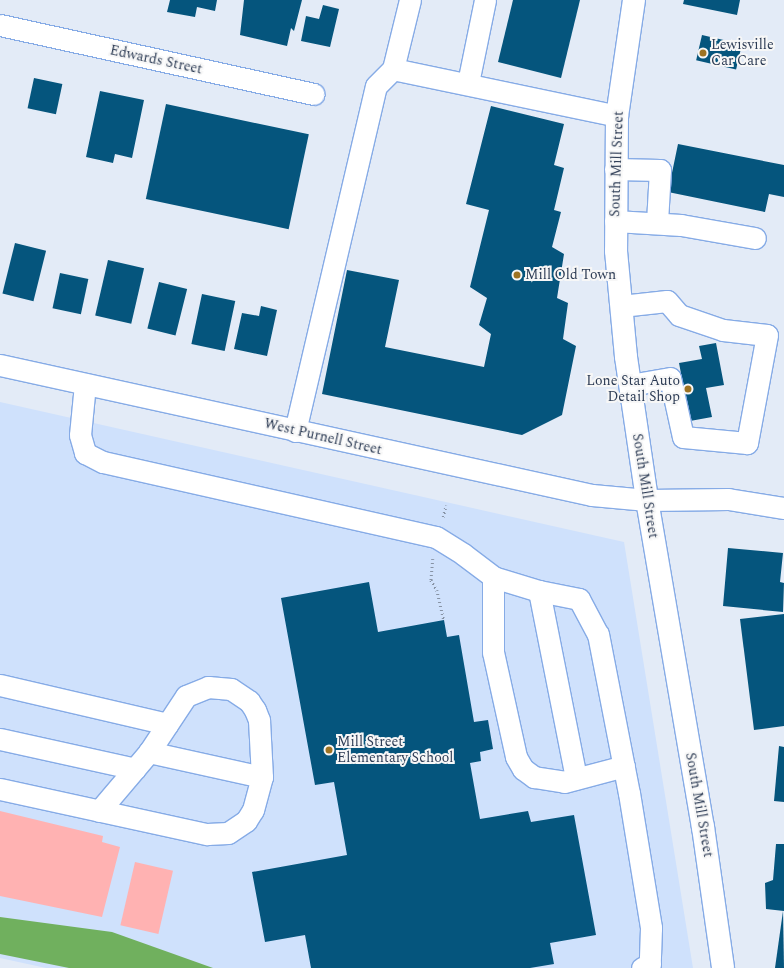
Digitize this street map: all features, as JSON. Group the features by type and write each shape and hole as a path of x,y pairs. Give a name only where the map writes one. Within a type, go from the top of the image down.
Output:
{"main road":[{"name":"South Mill Street","path":"634,0 617,116 615,169 616,220 621,306 630,385 647,500 703,827 723,968"}],"street":[{"path":"295,431 376,86 394,68 410,0"},
{"path":"468,83 485,0"},
{"name":"Edwards Street","path":"0,25 313,94"},
{"path":"394,68 617,116"},
{"path":"615,169 660,170 657,222"},
{"path":"616,220 657,222 755,238"},
{"path":"621,306 667,301 679,315 723,330 767,335 747,443 683,437 670,378 630,385"},
{"name":"West Purnell Street","path":"0,365 592,495 647,500 728,499 784,508"},
{"path":"85,384 80,435 85,453 103,462 436,537 463,554 493,577 538,591 579,599 598,634 624,766 651,928 650,964 642,968"},
{"path":"493,577 493,652 516,757 523,769 534,777 549,781 564,782 624,766"},
{"path":"538,591 576,778"},
{"path":"0,685 168,724"},
{"path":"0,789 99,811 207,834 228,833 246,821 253,810 262,778 259,720 249,701 240,694 219,686 196,690 186,696 149,752 99,811"},
{"path":"0,739 135,769"},
{"path":"149,752 262,778"}],"shaded area":[{"name":"Mill Street Elementary School","path":"0,402 624,542 693,968 46,968 0,958"},
{"path":"0,811 103,836 102,842 120,847 102,917 0,896"},
{"path":"135,862 173,871 158,934 120,925"},
{"path":"0,917 112,932 213,968 69,968 0,954"}],"building":[{"path":"170,0 217,0 215,11 197,7 195,17 167,12"},
{"path":"244,0 302,0 294,31 291,28 287,46 240,35"},
{"path":"513,0 580,0 561,78 498,62"},
{"path":"684,0 740,0 737,15 683,4"},
{"path":"323,5 339,9 330,47 301,41 306,16 319,19"},
{"path":"702,35 742,44 736,70 696,60"},
{"path":"34,78 62,84 56,114 28,108"},
{"path":"100,91 144,100 132,158 115,154 113,163 86,157"},
{"path":"166,104 309,134 289,229 146,199"},
{"name":"Mill Old Town","path":"491,106 564,124 554,165 564,168 554,210 561,212 552,247 564,254 557,298 568,303 563,339 576,346 562,415 522,435 322,394 347,270 399,280 385,347 484,367 491,334 479,325 487,298 470,287 489,210 466,204"},
{"path":"678,144 784,165 784,197 769,194 765,212 668,192"},
{"path":"15,243 46,251 33,301 2,293"},
{"path":"108,260 144,268 131,324 95,316"},
{"path":"60,273 88,279 81,314 53,308"},
{"path":"159,282 187,289 176,336 147,329"},
{"path":"202,294 235,301 225,351 191,344"},
{"path":"261,306 277,310 267,356 234,349 242,313 259,316"},
{"path":"716,343 724,385 706,388 712,417 690,421 679,363 702,359 699,346"},
{"path":"728,548 783,553 780,582 784,583 783,612 723,606"},
{"path":"369,582 378,632 444,620 447,637 459,635 474,722 488,720 493,749 480,752 481,761 470,763 480,819 528,811 531,822 574,815 596,935 550,943 554,964 530,968 311,968 305,935 265,942 252,872 347,855 334,782 315,785 281,598"},
{"path":"784,614 784,726 754,730 740,619"},
{"path":"779,746 784,747 784,802 774,801"},
{"path":"776,844 784,844 784,911 766,909 765,883 773,880"},
{"path":"783,911 784,968 775,968"}],"place":[{"name":"Lewisville Car Care","path":"703,53"},
{"name":"Mill Old Town","path":"517,275"},
{"name":"Lone Star Auto Detail Shop","path":"688,389"},
{"name":"Mill Street Elementary School","path":"329,750"}]}
